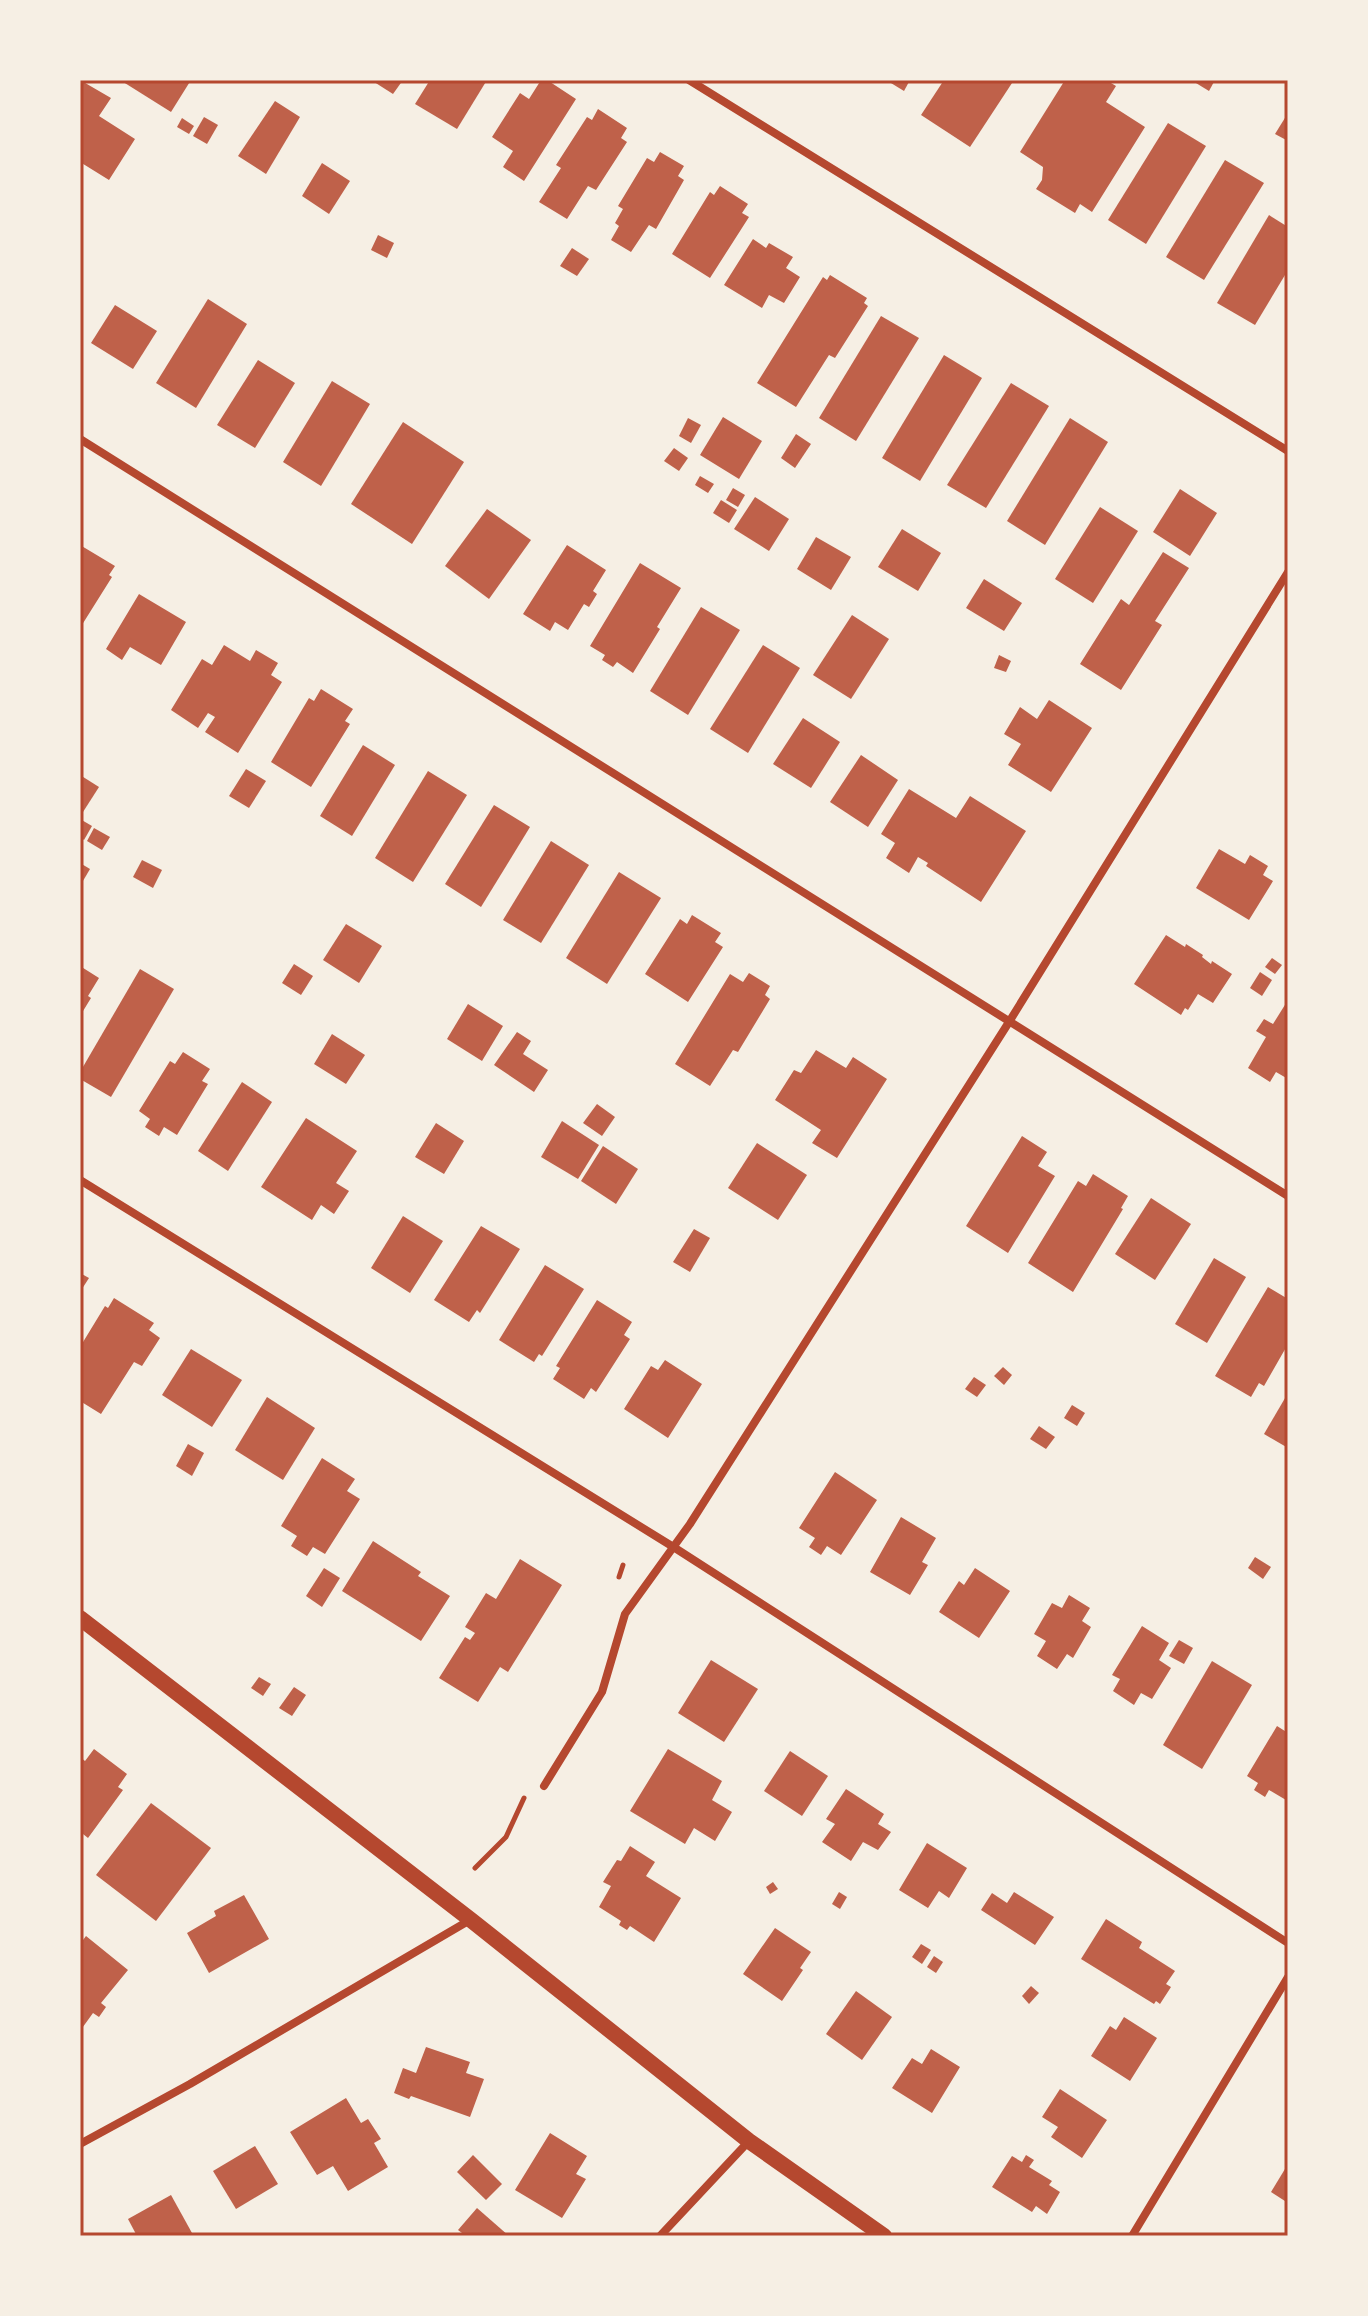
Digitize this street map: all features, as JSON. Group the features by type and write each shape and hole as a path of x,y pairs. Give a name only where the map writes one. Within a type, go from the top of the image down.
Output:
{"main road":[{"path":"80,1618 471,1920 749,2141 884,2236"}],"street":[{"path":"689,80 1288,451"},
{"path":"80,439 1288,1196"},
{"path":"544,1786 602,1692 625,1614 675,1548 1009,1022 1288,572"},
{"path":"80,1180 675,1548 1288,1943"},
{"path":"80,2144 190,2084 471,1920"},
{"path":"1132,2236 1288,1977"},
{"path":"660,2236 749,2141"}],"path":[{"path":"475,1868 506,1837 527,1786"}],"building":[{"path":"80,80 111,98 99,116 135,139 109,180 80,162"},
{"path":"120,80 191,80 171,112"},
{"path":"371,80 403,80 393,94"},
{"path":"430,80 487,80 457,129 415,104"},
{"path":"541,80 547,80 576,99 524,181 503,167 513,151 492,137 520,93 529,99"},
{"path":"886,80 910,80 904,91"},
{"path":"944,80 1014,80 970,147 921,115"},
{"path":"1065,80 1106,80 1116,86 1106,102 1145,127 1092,212 1080,204 1075,213 1036,189 1042,180 1043,167 1020,152"},
{"path":"1191,80 1215,80 1209,91"},
{"path":"275,101 300,117 266,174 238,156"},
{"path":"598,109 627,128 621,138 627,142 596,190 588,186 567,219 539,202 561,168 556,165 587,117 592,120"},
{"path":"1288,113 1288,141 1275,134"},
{"path":"204,117 218,125 207,144 193,136"},
{"path":"182,118 194,126 189,134 177,127"},
{"path":"1168,123 1206,146 1146,244 1108,220"},
{"path":"660,152 684,166 678,176 684,180 656,229 649,225 631,252 611,240 619,226 615,223 623,209 618,206 647,158 654,162"},
{"path":"1225,160 1264,183 1204,280 1166,257"},
{"path":"322,163 350,181 329,214 302,196"},
{"path":"720,186 748,204 742,213 749,217 710,278 672,254 710,192 714,195"},
{"path":"1269,215 1288,227 1288,270 1255,325 1217,303"},
{"path":"378,235 394,243 387,258 371,250"},
{"path":"753,239 766,248 769,243 793,257 786,268 800,277 784,303 769,295 762,308 724,285"},
{"path":"572,248 589,259 577,276 560,266"},
{"path":"830,275 867,298 864,303 868,306 835,358 829,355 796,407 757,383 823,277 827,280"},
{"path":"208,299 247,324 196,408 156,383"},
{"path":"115,305 157,331 133,369 91,343"},
{"path":"881,316 919,338 856,441 819,418"},
{"path":"944,355 982,378 920,481 882,458"},
{"path":"258,360 295,383 255,448 217,425"},
{"path":"332,381 370,404 321,486 283,462"},
{"path":"1011,383 1049,406 986,508 947,485"},
{"path":"723,417 762,441 739,479 700,455"},
{"path":"688,418 701,425 691,443 679,436"},
{"path":"1070,418 1108,442 1045,545 1007,521"},
{"path":"403,422 464,462 412,544 351,504"},
{"path":"796,434 811,444 795,468 781,458"},
{"path":"674,448 688,458 679,471 664,461"},
{"path":"700,476 714,484 708,493 695,485"},
{"path":"733,488 745,495 738,507 726,500"},
{"path":"1180,489 1217,513 1190,556 1153,532"},
{"path":"755,497 789,519 769,551 734,529"},
{"path":"721,500 737,510 729,523 713,513"},
{"path":"1100,507 1138,531 1093,603 1055,579"},
{"path":"487,509 531,540 489,599 445,566"},
{"path":"902,529 941,553 918,591 878,567"},
{"path":"816,537 851,557 831,590 797,569"},
{"path":"80,545 115,566 109,575 112,577 80,628"},
{"path":"567,545 606,570 593,591 597,594 589,607 584,604 568,630 555,622 550,631 523,614"},
{"path":"1163,552 1189,568 1155,621 1162,625 1121,690 1080,664 1121,599 1129,605"},
{"path":"640,563 681,588 633,673 617,662 613,667 602,660 605,655 590,646"},
{"path":"984,579 1022,603 1004,631 966,608"},
{"path":"139,594 186,622 161,665 130,647 122,660 106,649"},
{"path":"701,607 740,630 688,715 650,691"},
{"path":"852,615 889,639 851,699 813,675"},
{"path":"224,645 250,661 256,650 278,663 271,675 282,682 238,753 205,732 215,717 208,713 198,728 171,710 202,659 212,665"},
{"path":"763,645 800,668 748,753 710,729"},
{"path":"999,655 1011,661 1006,672 994,668"},
{"path":"321,689 353,709 345,721 350,724 311,787 271,762 309,698 314,701"},
{"path":"1049,700 1092,728 1051,792 1008,765 1021,744 1004,734 1020,707 1037,719"},
{"path":"803,718 840,742 811,788 773,764"},
{"path":"363,745 395,765 352,836 320,816"},
{"path":"861,755 898,780 868,827 830,802"},
{"path":"246,769 266,781 249,808 229,796"},
{"path":"428,771 467,795 413,882 375,858"},
{"path":"80,775 99,787 83,812 80,810"},
{"path":"909,789 956,818 970,796 1026,831 981,902 926,866 928,863 918,857 909,873 886,858 895,843 881,834"},
{"path":"494,805 530,827 481,907 445,884"},
{"path":"80,819 92,826 84,840 80,837"},
{"path":"94,828 110,837 102,850 87,841"},
{"path":"551,841 589,865 541,943 503,920"},
{"path":"1219,849 1245,864 1250,855 1268,866 1263,875 1273,881 1249,920 1196,888"},
{"path":"142,860 162,870 153,888 133,877"},
{"path":"80,863 90,869 80,886"},
{"path":"619,872 661,898 607,984 566,958"},
{"path":"692,915 721,933 715,942 723,947 688,1002 645,974 680,919 687,924"},
{"path":"346,924 382,946 359,983 323,960"},
{"path":"1166,935 1185,947 1186,944 1211,964 1212,961 1232,974 1213,1003 1198,994 1181,1015 1134,984"},
{"path":"1272,958 1282,965 1275,974 1265,967"},
{"path":"294,964 313,976 301,995 282,983"},
{"path":"80,966 99,978 80,1016"},
{"path":"140,969 174,989 111,1097 80,1079 80,1072"},
{"path":"1260,972 1272,980 1262,996 1250,988"},
{"path":"749,973 770,986 765,995 770,999 738,1052 733,1050 710,1086 675,1064 730,974 743,982"},
{"path":"1288,1000 1288,1079 1276,1072 1270,1082 1248,1068 1266,1037 1256,1031 1264,1019 1273,1024"},
{"path":"468,1004 503,1026 482,1061 447,1039"},
{"path":"517,1032 531,1041 523,1054 548,1070 534,1092 494,1065"},
{"path":"332,1034 365,1055 346,1084 314,1064"},
{"path":"816,1050 846,1068 853,1057 887,1079 837,1158 812,1143 821,1130 775,1100 794,1070 801,1073"},
{"path":"183,1052 210,1069 202,1081 208,1084 177,1135 164,1127 159,1136 145,1127 150,1119 139,1111 170,1061 175,1064"},
{"path":"242,1082 272,1102 228,1171 198,1151"},
{"path":"597,1104 615,1117 602,1136 583,1123"},
{"path":"306,1118 357,1151 336,1183 349,1191 334,1214 321,1205 312,1220 261,1187"},
{"path":"562,1121 599,1145 578,1179 541,1157"},
{"path":"436,1123 464,1141 444,1174 415,1157"},
{"path":"1022,1136 1047,1152 1038,1166 1055,1176 1008,1253 966,1226"},
{"path":"757,1143 807,1175 778,1220 728,1188"},
{"path":"603,1146 638,1169 616,1204 581,1181"},
{"path":"1093,1174 1128,1196 1073,1292 1028,1263 1078,1181 1086,1186"},
{"path":"1151,1198 1191,1224 1155,1280 1115,1254"},
{"path":"403,1216 443,1241 410,1293 371,1268"},
{"path":"481,1226 520,1249 480,1313 477,1310 469,1322 434,1300"},
{"path":"694,1229 710,1238 690,1272 673,1262"},
{"path":"1214,1258 1246,1277 1207,1343 1175,1324"},
{"path":"545,1265 584,1289 542,1356 539,1354 534,1362 499,1340"},
{"path":"80,1273 89,1278 80,1292"},
{"path":"1268,1287 1288,1299 1288,1344 1264,1386 1259,1383 1251,1397 1215,1376"},
{"path":"114,1298 154,1323 149,1330 160,1338 142,1366 134,1362 101,1414 80,1401 80,1347 105,1306 108,1308"},
{"path":"597,1300 632,1322 624,1335 630,1339 596,1392 591,1388 584,1399 553,1379 560,1368 556,1366"},
{"path":"191,1349 242,1380 212,1427 162,1395"},
{"path":"665,1360 702,1384 668,1438 624,1409 651,1366 658,1370"},
{"path":"1003,1367 1012,1375 1004,1385 994,1376"},
{"path":"974,1377 986,1385 977,1397 965,1389"},
{"path":"1288,1393 1288,1448 1264,1434"},
{"path":"267,1397 315,1428 283,1480 235,1450"},
{"path":"1072,1405 1085,1413 1077,1426 1064,1418"},
{"path":"1039,1426 1055,1437 1046,1449 1030,1439"},
{"path":"188,1444 204,1453 192,1476 176,1466"},
{"path":"322,1458 355,1479 347,1491 360,1499 325,1554 313,1547 307,1556 291,1546 297,1536 281,1526"},
{"path":"835,1472 877,1500 841,1555 827,1546 821,1555 809,1547 815,1538 799,1528"},
{"path":"901,1517 936,1538 922,1562 928,1565 910,1595 870,1572"},
{"path":"373,1541 421,1572 418,1576 450,1596 421,1641 342,1591"},
{"path":"1255,1557 1271,1567 1263,1579 1248,1568"},
{"path":"520,1559 562,1585 508,1672 500,1667 478,1702 439,1678 465,1637 470,1640 475,1633 465,1627 486,1593 496,1599"},
{"path":"324,1568 340,1578 322,1607 306,1596"},
{"path":"975,1568 1010,1591 979,1638 939,1612 959,1581 964,1585"},
{"path":"1069,1595 1090,1608 1082,1621 1091,1627 1073,1658 1067,1654 1057,1669 1037,1656 1046,1641 1034,1634 1052,1603 1062,1608"},
{"path":"1142,1626 1169,1643 1159,1660 1171,1668 1152,1699 1141,1693 1134,1705 1113,1691 1120,1679 1112,1675"},
{"path":"1179,1640 1193,1648 1184,1664 1169,1656"},
{"path":"711,1660 758,1689 724,1742 678,1713"},
{"path":"1212,1661 1252,1685 1202,1769 1163,1745"},
{"path":"259,1677 271,1684 263,1696 251,1688"},
{"path":"294,1687 306,1695 292,1716 279,1708"},
{"path":"1277,1726 1288,1733 1286,1800 1269,1790 1265,1797 1254,1790 1258,1783 1247,1776"},
{"path":"94,1749 127,1774 118,1787 123,1790 88,1838 83,1834 80,1838 80,1757 85,1761"},
{"path":"668,1749 722,1781 712,1800 732,1812 715,1841 694,1828 685,1844 630,1811"},
{"path":"790,1751 828,1776 802,1816 764,1791"},
{"path":"846,1789 884,1814 878,1824 891,1832 878,1850 863,1842 851,1861 822,1842 835,1824 826,1819"},
{"path":"151,1803 211,1848 156,1921 96,1875"},
{"path":"927,1843 967,1868 949,1898 939,1891 928,1908 899,1890"},
{"path":"630,1846 655,1862 646,1876 681,1898 654,1942 630,1926 627,1930 619,1925 621,1921 599,1907 611,1886 603,1882"},
{"path":"773,1882 778,1889 770,1894 766,1887"},
{"path":"839,1892 847,1897 840,1909 832,1904"},
{"path":"1014,1892 1054,1917 1035,1945 981,1910 992,1893 1007,1903"},
{"path":"244,1895 269,1939 209,1973 187,1933 216,1916 214,1911"},
{"path":"1106,1919 1142,1942 1139,1948 1175,1971 1166,1984 1171,1987 1160,2004 1156,2001 1154,2004 1081,1959"},
{"path":"775,1928 811,1952 782,2001 743,1974"},
{"path":"86,1936 128,1970 101,2003 106,2007 99,2017 93,2013 80,2031 80,1944"},
{"path":"921,1944 931,1950 922,1964 912,1957"},
{"path":"934,1956 943,1962 936,1973 927,1967"},
{"path":"1031,1986 1039,1993 1029,2004 1022,1996"},
{"path":"856,1991 892,2017 862,2060 826,2034"},
{"path":"1124,2017 1157,2038 1130,2081 1091,2056 1110,2026 1116,2030"},
{"path":"426,2047 470,2062 466,2073 484,2079 470,2117 394,2093 403,2068 416,2073"},
{"path":"931,2049 960,2067 932,2113 892,2088 912,2058 922,2064"},
{"path":"1060,2089 1107,2120 1082,2158 1051,2137 1058,2127 1042,2117"},
{"path":"346,2098 361,2123 368,2119 381,2139 374,2143 388,2167 348,2191 333,2166 317,2175 290,2132"},
{"path":"550,2133 587,2156 576,2174 586,2179 562,2218 515,2190"},
{"path":"255,2146 278,2184 236,2209 213,2171"},
{"path":"473,2155 502,2184 486,2200 457,2172"},
{"path":"1026,2155 1034,2160 1029,2167 1052,2181 1049,2185 1060,2192 1047,2214 1036,2206 1032,2212 992,2187 1012,2156 1022,2162"},
{"path":"1288,2164 1288,2203 1271,2192"},
{"path":"171,2195 192,2233 187,2236 137,2236 128,2219"},
{"path":"477,2208 509,2236 466,2236 458,2230"}]}
